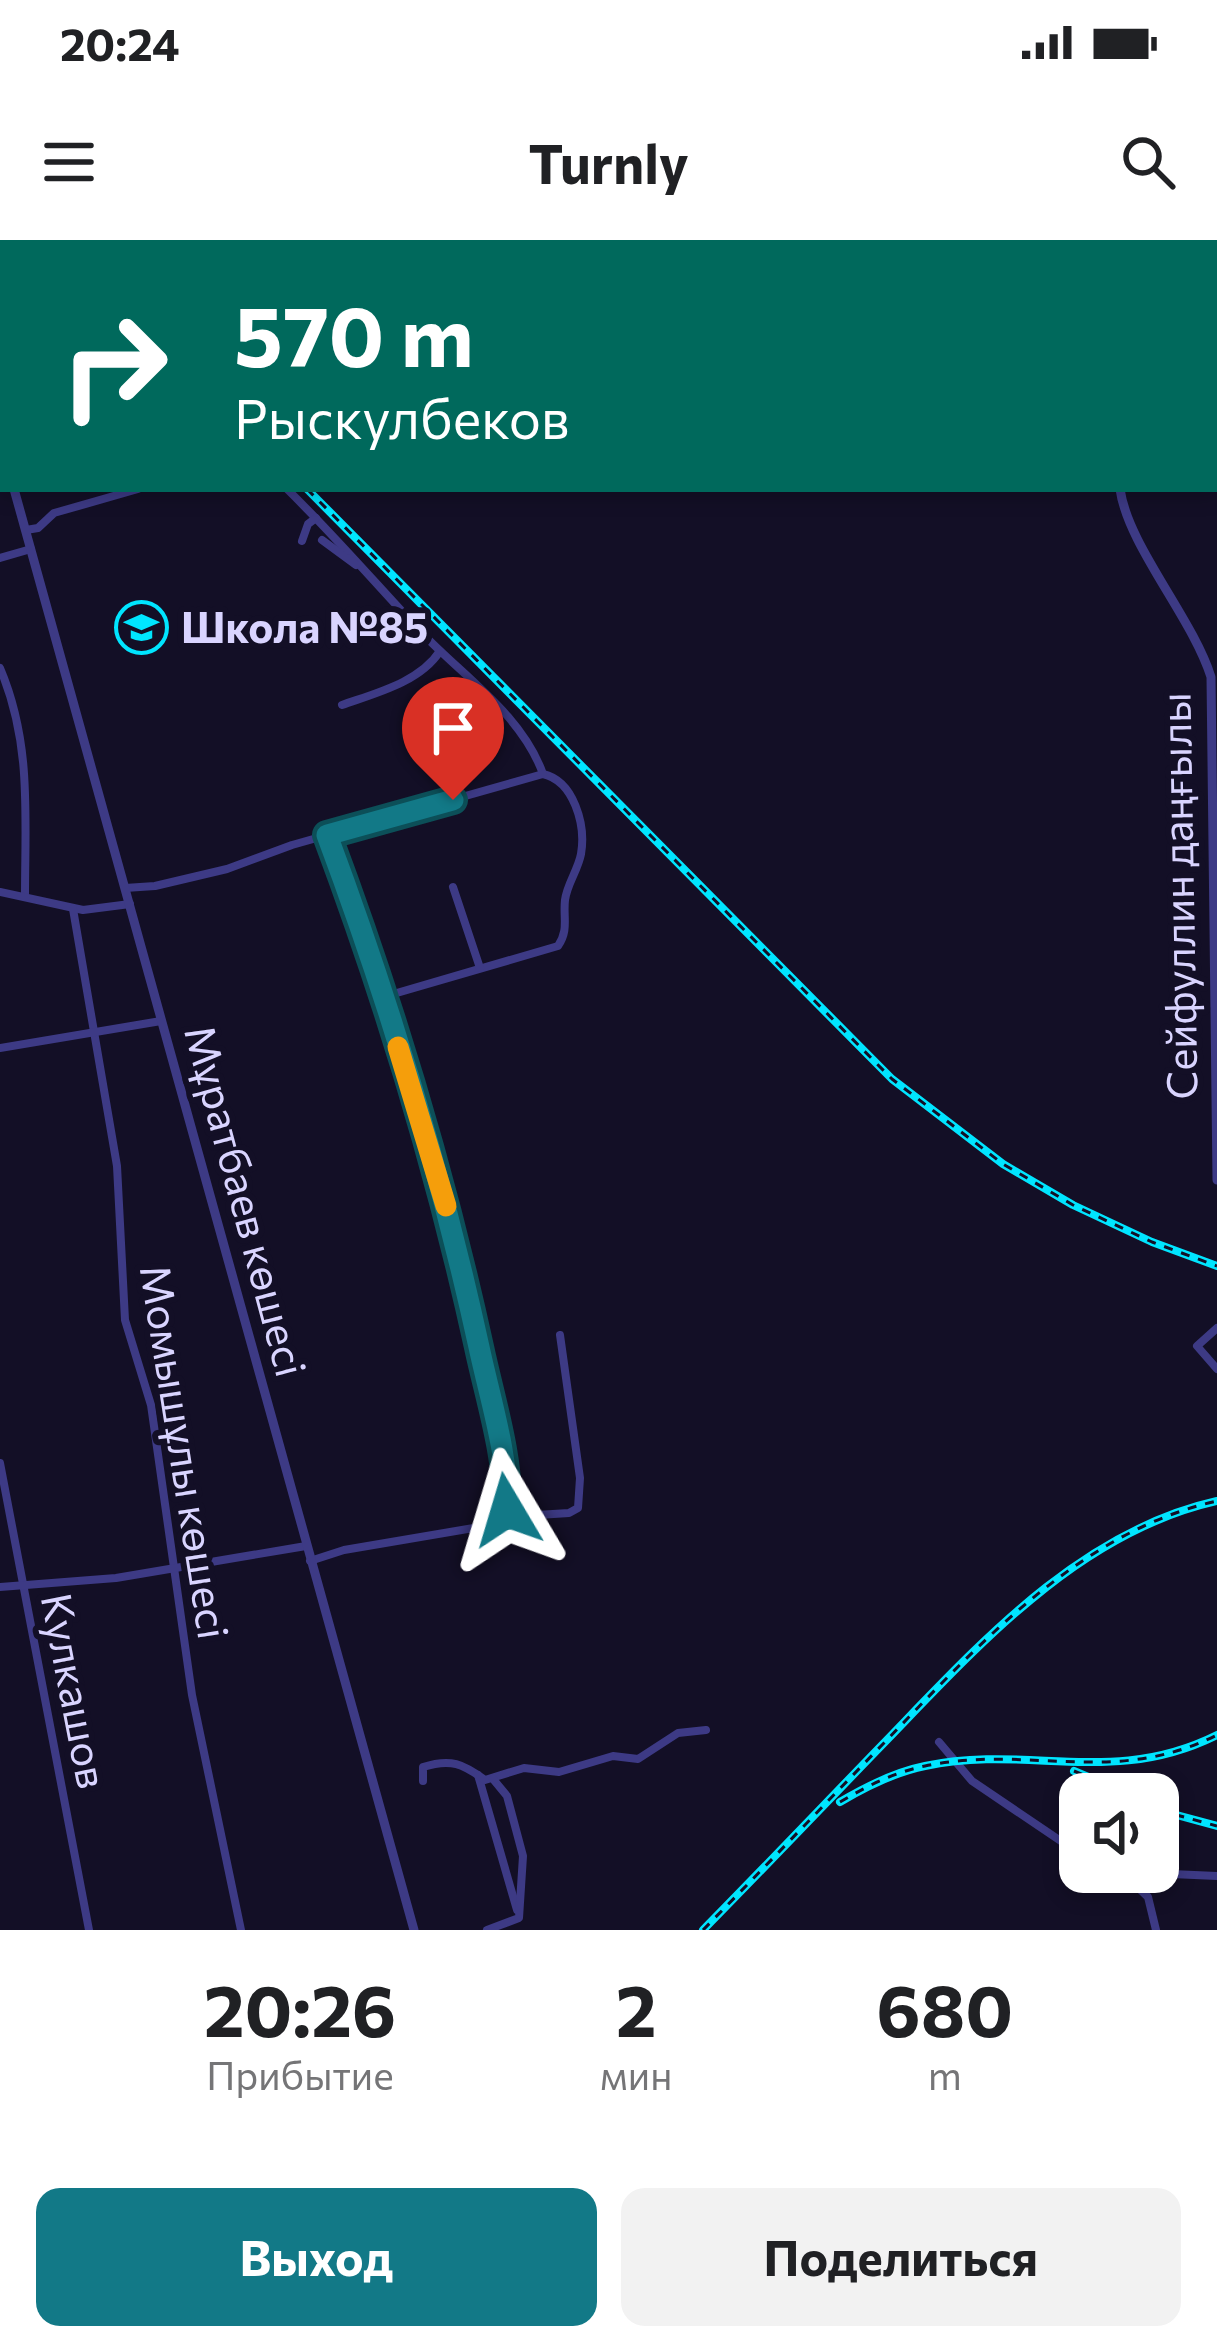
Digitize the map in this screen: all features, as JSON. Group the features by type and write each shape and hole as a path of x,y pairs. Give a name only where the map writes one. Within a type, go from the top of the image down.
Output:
{"street":[{"name":"Мұратбаев көшесі","path":"15,492 414,1930"},
{"path":"26,530 38,528 54,514 128,492"},
{"path":"290,492 440,651 505,712 543,774"},
{"name":"Сейфуллин даңғылы","path":"1121,492 1130,522 1211,677 1217,1180"},
{"path":"302,542 308,524 316,518"},
{"path":"322,540 363,568"},
{"path":"0,558 31,549"},
{"path":"342,705 425,669 440,651"},
{"path":"0,668 17,714 28,784 25,896"},
{"path":"125,888 227,869 327,835 543,774 553,776 569,791 581,839 580,860 566,896 566,932 558,946 382,998"},
{"path":"327,835 382,998 460,1263 500,1450 506,1517"},
{"path":"453,887 480,968"},
{"path":"0,892 74,909 130,904"},
{"name":"Момышұлы көшесі","path":"74,909 117,1166 125,1321 151,1405 191,1695 241,1930"},
{"path":"0,1048 161,1021"},
{"path":"1217,1328 1197,1346 1217,1369"},
{"path":"310,1561 344,1550 491,1525 506,1517 574,1511 581,1500 580,1478 560,1335"},
{"name":"Кулкашов","path":"0,1463 89,1930"},
{"path":"0,1587 116,1578 306,1546"},
{"path":"478,1775 494,1779 524,1768 560,1772 613,1756 638,1760 678,1733 706,1730"},
{"path":"939,1742 972,1780 1059,1840"},
{"path":"423,1780 423,1767 445,1760 470,1767 478,1775 518,1918"},
{"path":"494,1779 508,1796 523,1856 518,1918"},
{"path":"1179,1874 1217,1876"},
{"path":"1143,1893 1156,1930"},
{"path":"487,1930 518,1918"}],"railway":[{"path":"310,492 892,1079 1003,1164 1073,1205 1217,1266"},
{"path":"703,1930 955,1670 1033,1598 1119,1538 1167,1516 1217,1501"},
{"path":"840,1802 881,1780 925,1766 963,1760 1142,1759 1217,1735"},
{"path":"1074,1771 1079,1773"},
{"path":"1179,1816 1217,1826"}],"slow traffic":[{"path":"398,1047 446,1206"}],"place":[{"name":"Школа №85","path":"142,628"}],"route":[{"path":"453,800 327,835 445,1199 490,1400 507,1510"}]}
